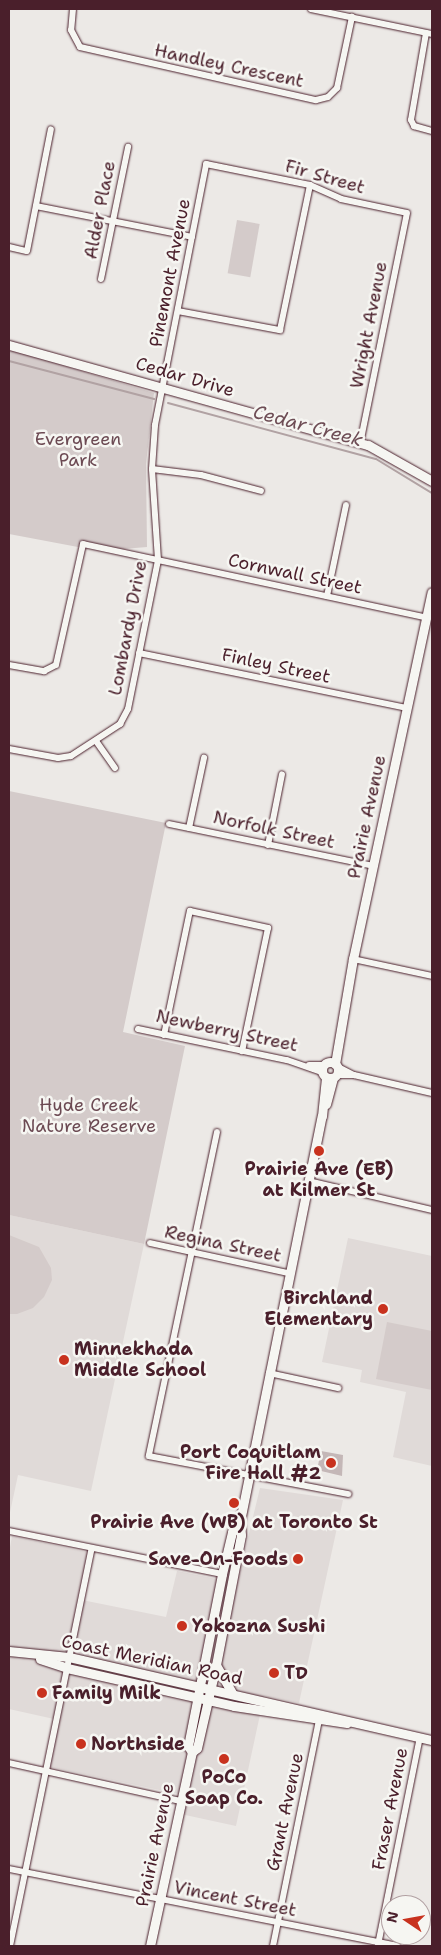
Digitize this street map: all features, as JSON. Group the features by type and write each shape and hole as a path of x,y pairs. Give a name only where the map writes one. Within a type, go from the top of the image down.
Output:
{"main road":[{"name":"Cedar Drive","path":"9,345 360,443 388,453 432,480"},
{"name":"Prairie Avenue","path":"206,1688 216,1665 241,1535 240,1521 288,1274 432,592"},
{"name":"Prairie Avenue","path":"150,1946 192,1752 188,1746 206,1688 222,1574 232,1532 240,1521"},
{"name":"Coast Meridian Road","path":"9,1651 69,1657 232,1693 320,1716 432,1740"},
{"name":"Coast Meridian Road","path":"29,1654 66,1668 203,1699 320,1716"},
{"path":"216,1665 232,1693"}],"street":[{"name":"Handley Crescent","path":"73,9 71,30 80,47 316,100 328,97 337,88 352,17"},
{"path":"311,9 429,34 411,120 414,126 432,131"},
{"path":"9,247 28,251 51,129"},
{"name":"Alder Place","path":"101,279 128,147"},
{"name":"Fir Street","path":"206,164 310,185 341,199 407,213"},
{"name":"Pinemont Avenue","path":"164,388 206,164"},
{"path":"178,311 280,330 310,185"},
{"path":"36,206 192,237"},
{"name":"Wright Avenue","path":"360,443 407,213"},
{"name":"Lombardy Drive","path":"9,748 64,758 96,741 124,718 158,560 152,470 155,425 164,388"},
{"path":"152,470 201,475 261,492"},
{"path":"327,596 346,505"},
{"name":"Cornwall Street","path":"9,665 44,672 56,665 83,544 427,618"},
{"name":"Finley Street","path":"139,653 407,708"},
{"path":"96,741 115,768"},
{"path":"189,828 204,758"},
{"path":"268,845 282,774"},
{"name":"Norfolk Street","path":"169,824 373,866"},
{"path":"164,1035 190,911 268,928 242,1051"},
{"path":"353,959 432,976"},
{"name":"Newberry Street","path":"138,1029 432,1092"},
{"path":"217,1132 190,1251 149,1456 249,1477 348,1494"},
{"path":"309,1181 432,1210"},
{"name":"Regina Street","path":"150,1243 288,1274"},
{"path":"269,1373 338,1388"},
{"path":"9,1531 222,1574"},
{"path":"10,1946 92,1548"},
{"name":"Grant Avenue","path":"273,1946 320,1716"},
{"name":"Fraser Avenue","path":"378,1944 420,1737"},
{"path":"9,1763 181,1801"},
{"name":"Vincent Street","path":"9,1869 159,1900 278,1921 378,1944 397,1946"}],"shaded area":[{"name":"Minnekhada Middle School","path":"9,1215 144,1244 91,1491 18,1475 9,1517"},
{"name":"Birchland Elementary","path":"348,1238 432,1256 432,1466 393,1457 406,1392 360,1382 362,1370 322,1362"},
{"path":"260,1488 343,1500 299,1703 264,1696 236,1826 176,1813 179,1794 45,1766 54,1719 9,1709 9,1553 12,1536 91,1553 82,1600 166,1617 177,1571 237,1583"}],"green space":[{"path":"237,220 260,224 250,277 228,273"},
{"name":"Evergreen Park","path":"9,349 154,393 146,464 147,547 123,549 83,544 78,547 9,534"},
{"name":"Hyde Creek Nature Reserve","path":"9,791 166,823 123,1032 185,1046 144,1244 9,1215"},
{"path":"9,1235 39,1247 51,1268 52,1280 44,1297 33,1308 17,1314 9,1314"},
{"path":"387,1322 432,1331 432,1390 376,1379"}],"building":[{"name":"Port Coquitlam Fire Hall #2","path":"321,1451 343,1455 342,1476 317,1470"}],"waterway":[{"name":"Cedar Creek","path":"9,361 154,399"},
{"name":"Cedar Creek","path":"168,403 376,459 432,493"}],"place":[{"name":"Prairie Ave (EB) at Kilmer St","path":"319,1151"},
{"name":"Birchland Elementary","path":"383,1309"},
{"name":"Minnekhada Middle School","path":"64,1360"},
{"name":"Port Coquitlam Fire Hall #2","path":"331,1463"},
{"name":"Prairie Ave (WB) at Toronto St","path":"234,1503"},
{"name":"Save-On-Foods","path":"298,1559"},
{"name":"Yokozna Sushi","path":"182,1626"},
{"name":"TD","path":"274,1673"},
{"name":"Family Milk","path":"42,1693"},
{"name":"Northside","path":"81,1744"},
{"name":"PoCo Soap Co.","path":"224,1759"}]}
